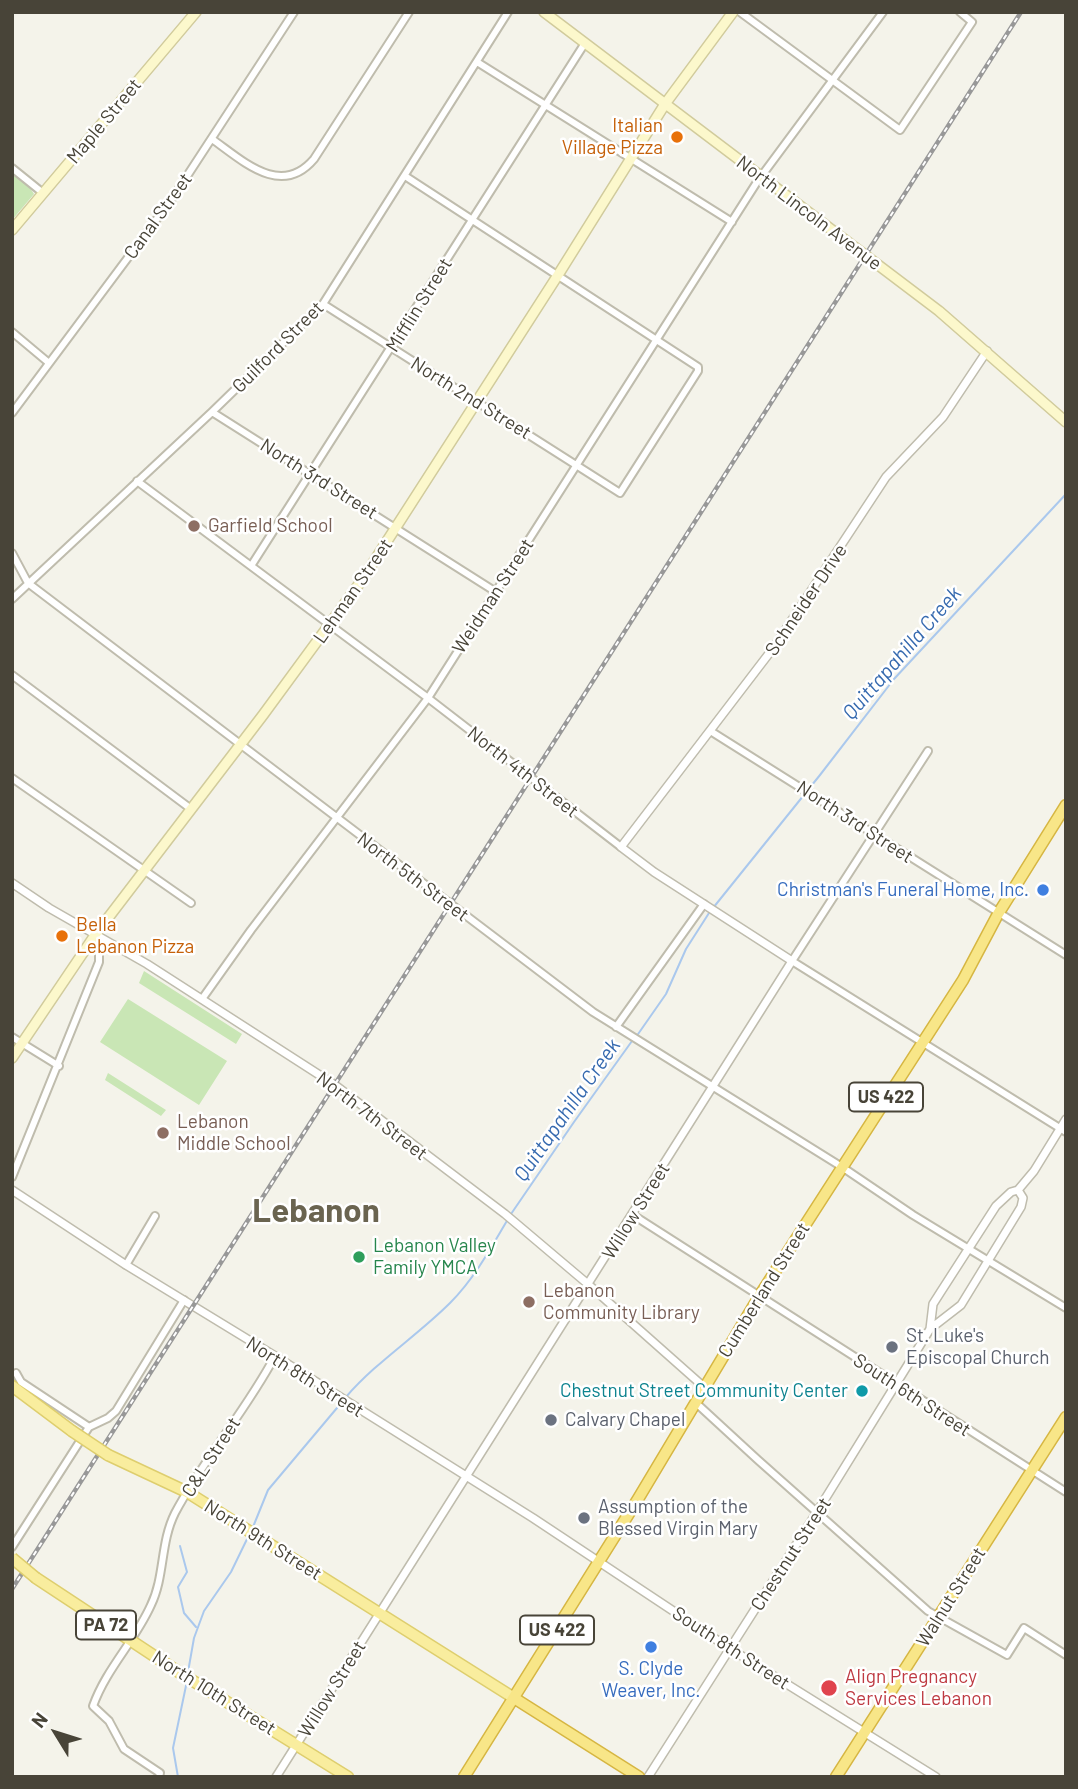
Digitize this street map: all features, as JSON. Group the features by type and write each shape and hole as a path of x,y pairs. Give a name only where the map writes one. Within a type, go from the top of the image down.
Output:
{"highway":[{"name":"Cumberland Street","path":"464,1777 599,1562 760,1295 963,979 998,914 1066,805"},
{"name":"Walnut Street","path":"836,1777 1066,1417"},
{"path":"514,1698 639,1777"}],"main road":[{"name":"Maple Street","path":"12,230 196,12"},
{"name":"North Lincoln Avenue","path":"544,12 939,311 1066,422"},
{"name":"Lehman Street","path":"12,1058 95,935 330,625 396,529 665,104 733,12"},
{"name":"North 9th Street","path":"12,1386 108,1455 187,1492 514,1698"},
{"name":"North 10th Street","path":"12,1558 36,1578 129,1640 348,1777"}],"street":[{"name":"Canal Street","path":"12,413 174,196 295,12"},
{"path":"212,139 262,173 282,176 305,169 409,12"},
{"name":"Guilford Street","path":"12,599 323,304 508,12"},
{"path":"740,12 900,130 972,22 960,12"},
{"name":"Weidman Street","path":"202,999 251,930 428,698 761,177 883,12"},
{"name":"Mifflin Street","path":"250,566 585,43"},
{"path":"477,62 732,222"},
{"path":"12,167 43,193"},
{"path":"405,177 657,339"},
{"name":"North 2nd Street","path":"323,304 620,493 698,371 698,367 657,339"},
{"path":"12,332 49,363"},
{"name":"Schneider Drive","path":"621,847 712,732 788,627 886,477 943,416 987,351"},
{"name":"North 3rd Street","path":"212,412 496,592"},
{"name":"North 4th Street","path":"137,481 428,698 621,847 709,908 1063,1130"},
{"name":"North 5th Street","path":"12,553 27,583 593,1012 842,1167 913,1215 1066,1308"},
{"path":"12,675 191,809"},
{"name":"North 3rd Street","path":"712,732 1066,955"},
{"name":"Willow Street","path":"276,1777 792,961 928,751"},
{"path":"12,778 191,903"},
{"name":"North 7th Street","path":"12,883 202,999 335,1085 505,1214 704,1387"},
{"path":"617,1027 709,908"},
{"path":"12,1177 99,962 95,935"},
{"path":"12,1037 59,1066"},
{"name":"Chestnut Street","path":"930,1329 933,1304 968,1249 996,1206 1011,1192 1018,1191 1034,1171 1063,1130 1066,1119"},
{"name":"North 8th Street","path":"12,1190 126,1265 275,1356 599,1562"},
{"name":"Chestnut Street","path":"648,1777 930,1329 961,1305 990,1262 1021,1207 1023,1198 1018,1191"},
{"name":"South 6th Street","path":"633,1215 1066,1492"},
{"path":"126,1265 155,1216"},
{"path":"12,1547 89,1427 116,1411 184,1300"},
{"name":"C&L Street","path":"159,1777 160,1773 124,1749 109,1721 93,1706 99,1689 153,1603 167,1530 187,1492 275,1356"},
{"path":"16,1373 21,1382 89,1427"},
{"path":"695,1402 928,1611 1007,1655 1024,1628 1066,1655"},
{"name":"South 8th Street","path":"599,1562 729,1648 936,1777"}],"green space":[{"path":"12,173 34,194 12,220"},
{"path":"144,971 242,1034 236,1044 139,983"},
{"path":"128,999 227,1061 199,1105 100,1042"},
{"path":"108,1073 166,1110 161,1116 105,1080"}],"waterway":[{"name":"Quittapahilla Creek","path":"713,908 894,679 1066,494"},
{"name":"Quittapahilla Creek","path":"636,1037 666,994 686,949 709,913"},
{"name":"Quittapahilla Creek","path":"511,1214 632,1041"},
{"name":"Quittapahilla Creek","path":"346,1397 370,1372 459,1294 482,1263 508,1219"},
{"name":"Quittapahilla Creek","path":"253,1527 268,1490 342,1402"},
{"name":"Quittapahilla Creek","path":"188,1672 194,1638 204,1611 231,1572 249,1535"},
{"path":"180,1546 187,1572 178,1587 184,1613 196,1627"},
{"name":"Quittapahilla Creek","path":"178,1777 173,1748 187,1681"}],"railway":[{"path":"12,1589 1021,12"}],"place":[{"name":"Italian Village Pizza","path":"677,137"},
{"name":"Garfield School","path":"194,526"},
{"name":"Christman's Funeral Home, Inc.","path":"1043,890"},
{"name":"Bella Lebanon Pizza","path":"62,936"},
{"name":"Lebanon Middle School","path":"163,1133"},
{"name":"Lebanon Valley Family YMCA","path":"359,1257"},
{"name":"Lebanon Community Library","path":"529,1302"},
{"name":"St. Luke's Episcopal Church","path":"892,1347"},
{"name":"Chestnut Street Community Center","path":"862,1391"},
{"name":"Calvary Chapel","path":"551,1420"},
{"name":"Assumption of the Blessed Virgin Mary","path":"584,1518"},
{"name":"S. Clyde Weaver, Inc.","path":"651,1647"},
{"name":"Align Pregnancy Services Lebanon","path":"829,1688"}],"district":[{"name":"Lebanon","path":"316,1211"}]}
